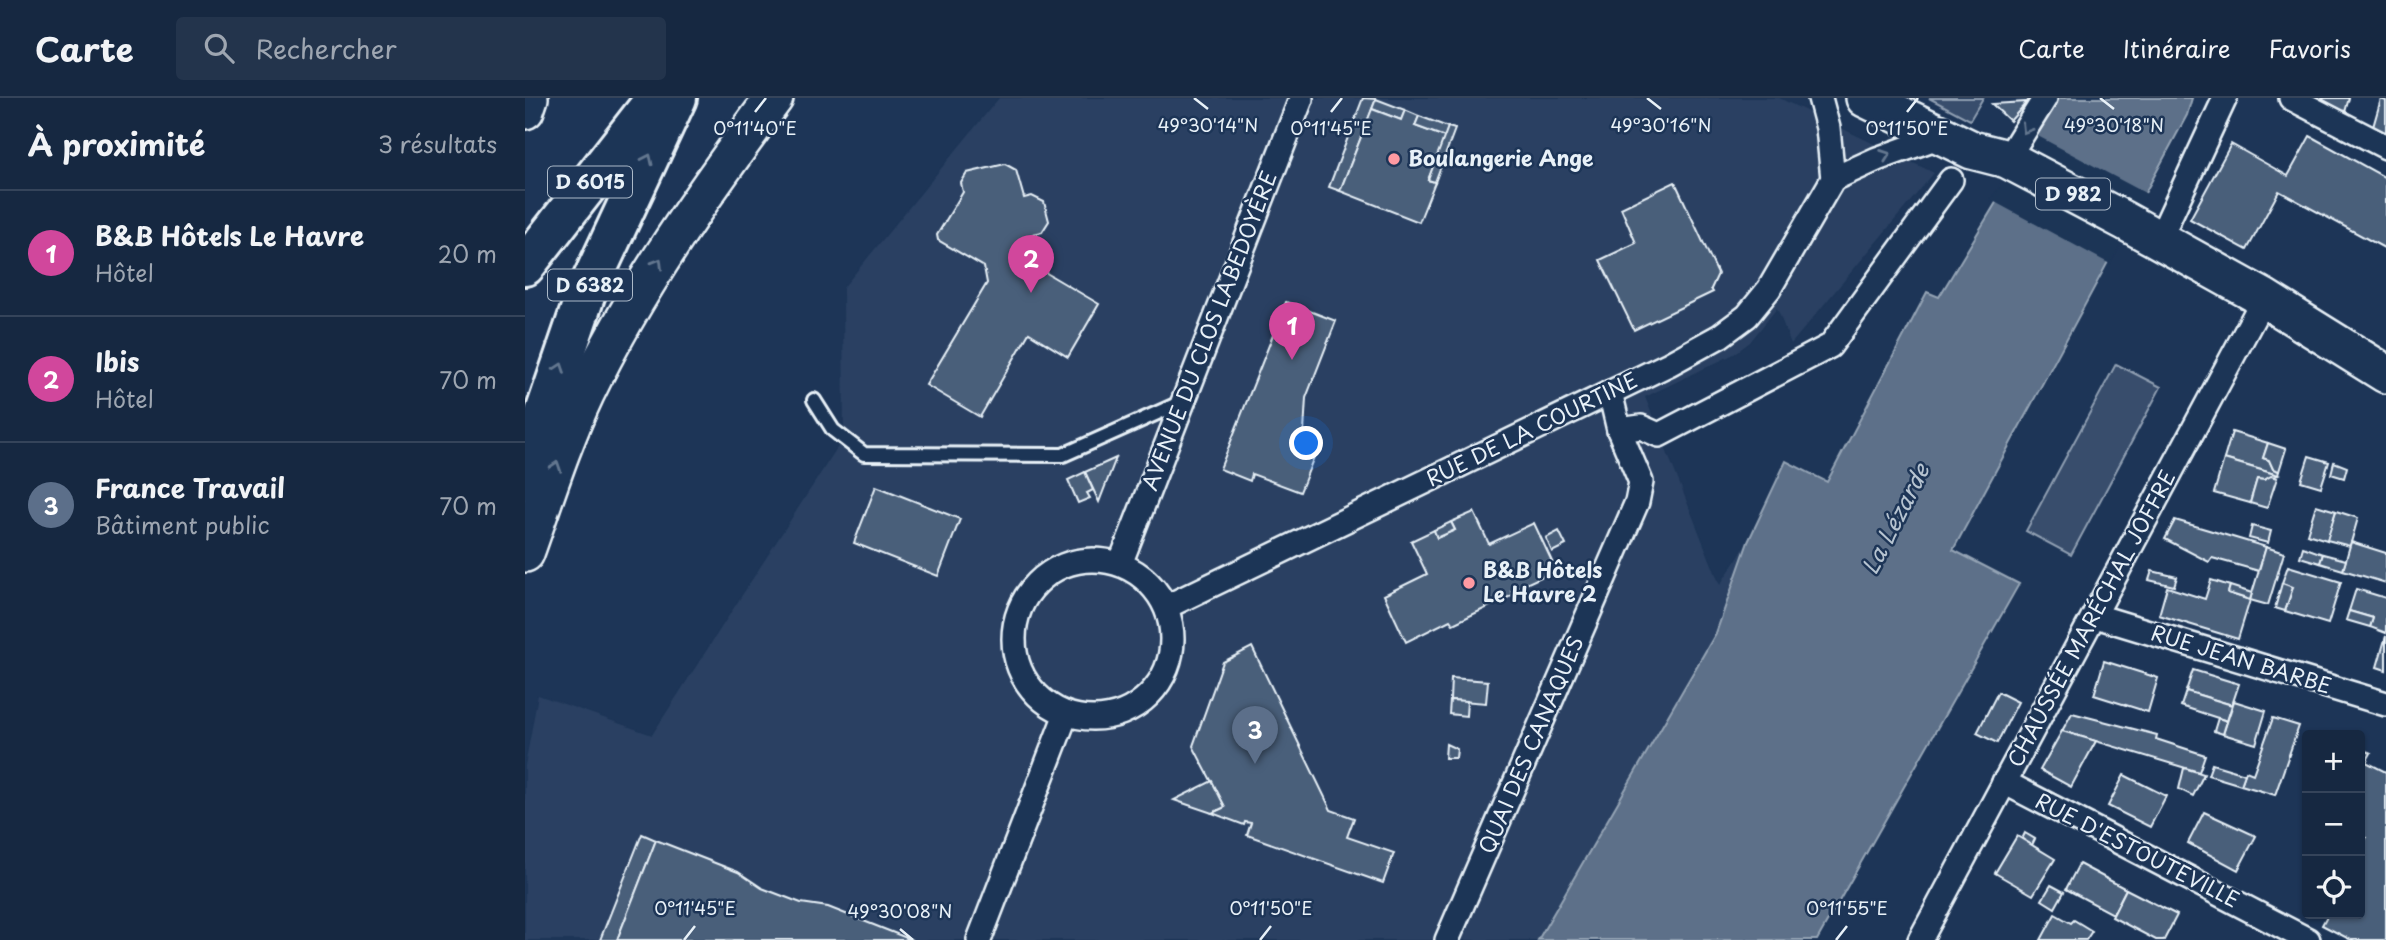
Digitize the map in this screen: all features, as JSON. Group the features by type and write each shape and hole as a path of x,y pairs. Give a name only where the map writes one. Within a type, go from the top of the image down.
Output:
{"highway":[{"name":"D 6015","path":"525,266 656,98"},
{"name":"D 6382","path":"525,480 531,454 586,293 677,98"}],"main road":[{"path":"525,110 530,98"},
{"path":"525,553 562,446 609,347 706,188 774,98"},
{"name":"D 982","path":"1865,98 1972,150 2007,159 2149,234 2264,298 2386,374"}],"street":[{"path":"1820,98 1828,128 1833,179 1877,159 1941,136"},
{"path":"2007,159 2045,98"},
{"path":"2149,234 2225,98"},
{"path":"2291,98 2386,147"},
{"name":"AVENUE DU CLOS LABEDOYÈRE","path":"1120,564 1301,99"},
{"name":"RUE DE LA COURTINE","path":"1167,607 1690,353 1747,316 1769,289 1833,179"},
{"path":"1619,430 1641,427 1659,435 1830,346 1951,180"},
{"name":"CHAUSSÉE MARÉCHAL JOFFRE","path":"1920,940 2096,616 2264,298"},
{"name":"QUAI DES CANAQUES","path":"1447,940 1637,502 1640,481 1619,430 1610,392"},
{"path":"1094,559 1120,564 1142,576 1167,607 1173,645 1165,673 1150,695 1128,711 1102,718 1066,714 1045,703 1019,669 1013,642 1017,615 1025,597 1044,576 1069,563 1094,559"},
{"name":"RUE JEAN BARBE","path":"2096,616 2386,704"},
{"path":"979,940 1066,714"},
{"name":"RUE D'ESTOUTEVILLE","path":"2004,782 2308,940"}],"lane":[{"path":"814,400 833,430 864,454 1063,455 1182,402"}],"shaded area":[{"path":"999,98 1779,98 1934,173 1791,344 1777,308 1750,342 1734,354 1645,397 1720,585 1748,542 1716,633 1538,940 525,940 525,766 538,695 652,735 844,437 843,288"},
{"path":"1929,98 1983,98 1970,120"},
{"path":"2116,364 2161,387 2071,555 2026,531"}],"water":[{"name":"La Lézarde","path":"2059,98 2192,98 2187,115 1953,550 2019,584 1817,940 1538,940 1716,633 1748,542 1786,461 1827,482 1927,292 1939,297"}],"pier":[{"path":"2034,134 2147,194 2110,264 1991,200"}],"building":[{"path":"1363,98 1376,99 1340,191 1329,187"},
{"path":"2322,98 2349,98 2345,112"},
{"path":"1376,99 1405,110 1401,120 1372,109"},
{"path":"2381,99 2386,101 2386,133 2373,127"},
{"path":"2027,102 2010,121 1992,104"},
{"name":"Boulangerie Ange","path":"1372,109 1401,120 1405,110 1419,116 1415,126 1445,137 1428,180 1435,182 1419,222 1340,191"},
{"path":"1419,116 1448,127 1445,137 1415,126"},
{"path":"1448,127 1455,129 1435,182 1428,180"},
{"path":"2310,136 2386,178 2386,249 2279,191 2247,250 2190,219 2231,144 2288,176"},
{"path":"1005,164 1016,170 1024,198 1032,196 1044,202 1049,221 1042,232 1033,234 1039,253 1047,251 1050,263 1042,265 1043,271 1099,304 1068,357 1029,333 980,417 926,385 987,283 984,267 938,240 937,235 963,192 961,183 967,173"},
{"path":"1675,182 1718,274 1711,289 1713,292 1634,330 1600,260 1636,243 1621,208"},
{"path":"1286,302 1336,321 1306,398 1304,432 1321,439 1300,492 1252,474 1250,481 1220,469"},
{"path":"2232,432 2268,443 2263,458 2269,460 2273,469 2279,471 2278,475 2224,459"},
{"path":"2268,443 2286,449 2279,471 2273,469 2269,460 2263,458"},
{"path":"2309,456 2329,462 2321,487 2301,481"},
{"path":"1116,458 1099,502 1085,472"},
{"path":"2224,459 2278,475 2264,480 2257,479 2250,503 2214,493"},
{"path":"2334,462 2347,467 2344,478 2331,474"},
{"path":"1085,472 1093,490 1087,493 1090,498 1078,503 1068,480"},
{"path":"2271,476 2277,478 2267,508 2250,503 2257,479 2264,480"},
{"path":"876,486 960,519 938,576 854,543"},
{"path":"2316,505 2336,511 2327,540 2307,534"},
{"path":"2336,511 2358,518 2350,546 2327,540"},
{"name":"B&B Hôtels Le Havre 2","path":"1474,512 1489,544 1534,523 1556,570 1511,591 1513,595 1453,624 1450,620 1406,642 1384,595 1427,574 1411,541 1434,530 1437,538 1455,530 1451,522"},
{"path":"2175,520 2266,547 2259,571 2212,558 2209,562 2165,539"},
{"path":"1451,522 1455,530 1437,538 1434,530"},
{"path":"2252,526 2271,531 2268,543 2249,538"},
{"path":"1559,531 1566,545 1552,552 1546,538"},
{"path":"2351,542 2386,553 2386,583 2343,570"},
{"path":"2266,547 2284,553 2268,605 2250,600"},
{"path":"2303,547 2323,554 2320,563 2300,557"},
{"path":"2323,554 2346,560 2343,570 2320,563"},
{"path":"2288,566 2341,582 2328,624 2285,611 2293,587 2282,583"},
{"path":"2152,571 2177,577 2174,586 2149,580"},
{"path":"2211,580 2230,586 2228,593 2250,600 2238,639 2159,615 2167,587 2205,599"},
{"path":"2282,583 2293,587 2285,611 2275,608"},
{"path":"2230,586 2252,593 2250,600 2228,593"},
{"path":"2356,589 2386,598 2386,633 2370,627 2373,618 2349,611"},
{"path":"2349,611 2373,618 2370,627 2346,620"},
{"path":"2386,636 2386,670 2377,667"},
{"path":"1252,647 1331,810 1354,818 1347,837 1394,853 1383,883 1247,835 1251,823 1245,822 1244,825 1212,813 1225,807 1193,746 1223,662"},
{"path":"2104,661 2158,678 2148,712 2094,695"},
{"path":"2193,670 2239,684 2232,705 2186,691"},
{"path":"1451,678 1488,681 1486,703 1450,700"},
{"path":"2186,691 2232,705 2227,721 2181,706"},
{"path":"1998,692 2018,702 1997,743 1977,733"},
{"path":"1450,700 1467,701 1466,716 1449,714"},
{"path":"2234,701 2266,711 2256,744 2223,734"},
{"path":"2072,713 2157,735 2156,739 2205,755 2199,772 2062,731"},
{"path":"2218,718 2227,721 2223,734 2214,731"},
{"path":"2273,718 2299,726 2275,795 2241,785 2246,771 2253,774"},
{"path":"2062,731 2096,741 2071,787 2040,770"},
{"path":"1446,744 1457,749 1456,758 1445,758"},
{"path":"2365,750 2371,753 2366,762 2386,772 2386,940 2351,940 2322,925 2325,919 2365,919"},
{"path":"2212,764 2245,774 2241,785 2208,775"},
{"path":"2184,768 2204,774 2193,796 2179,789"},
{"path":"2124,775 2166,796 2150,827 2108,806"},
{"path":"1212,781 1225,807 1212,813 1174,800"},
{"path":"2204,812 2256,836 2238,870 2188,843"},
{"path":"2025,833 2035,839 2032,845 2022,839"},
{"path":"642,834 656,840 617,940 600,940"},
{"path":"2017,836 2055,859 2033,895 1995,873"},
{"path":"656,840 738,872 762,888 801,903 828,907 912,940 617,940"},
{"path":"2079,864 2126,889 2113,914 2066,889"},
{"path":"2051,885 2064,892 2055,908 2042,900"},
{"path":"2126,889 2177,915 2164,940 2156,940 2112,917"},
{"path":"2055,914 2071,923 2074,920 2092,931 2086,940 2041,940"}],"place":[{"name":"Boulangerie Ange","path":"1394,159"},
{"name":"Ibis","path":"1031,293"},
{"name":"B&B Hôtels Le Havre","path":"1292,360"},
{"name":"B&B Hôtels Le Havre 2","path":"1469,583"},
{"name":"France Travail","path":"1255,764"}]}
